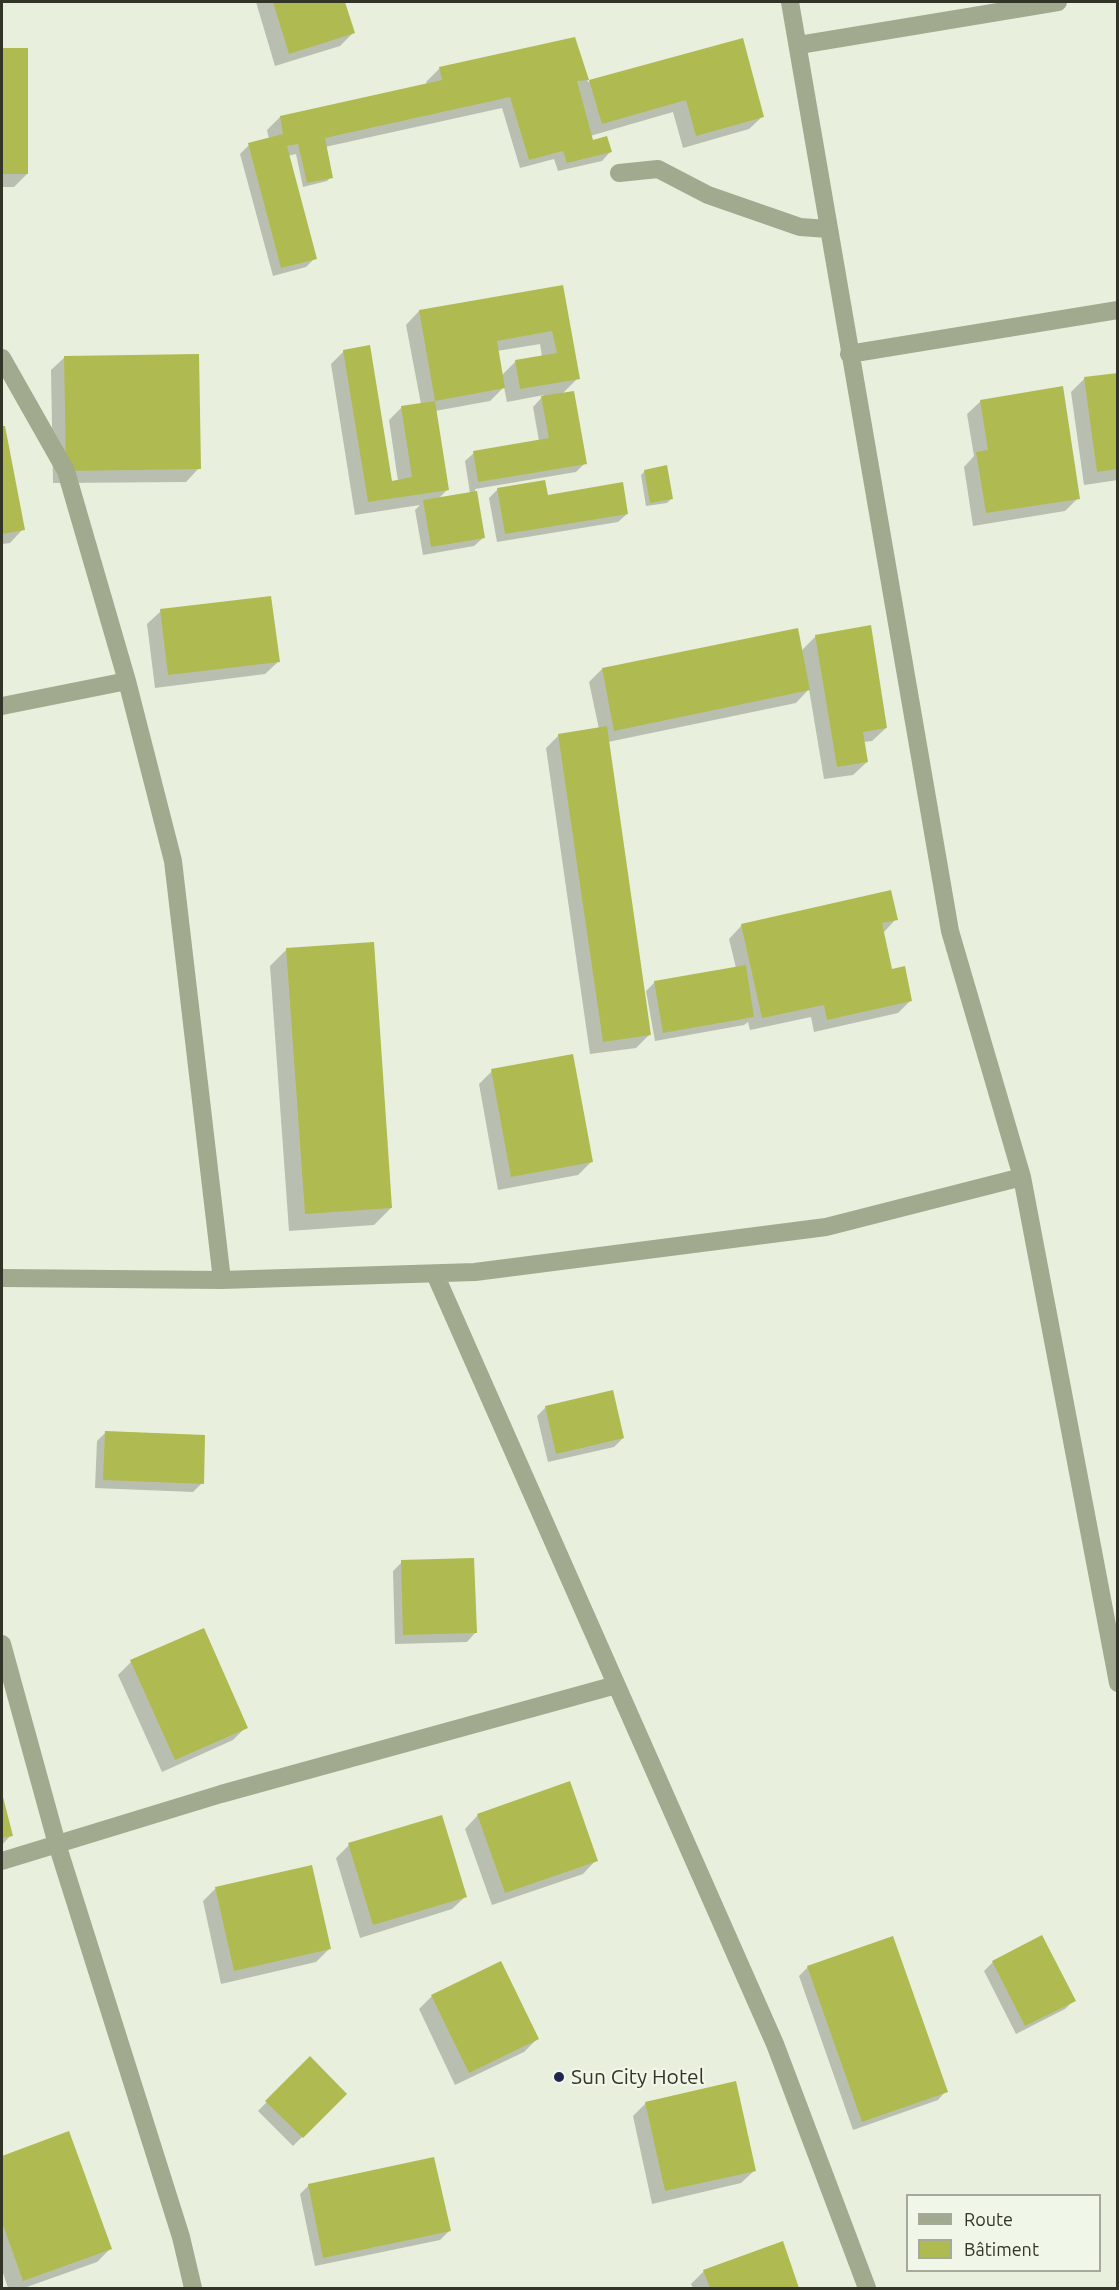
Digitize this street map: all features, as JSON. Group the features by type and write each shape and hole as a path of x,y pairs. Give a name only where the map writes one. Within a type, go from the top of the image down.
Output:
{"street":[{"path":"790,2 950,931 1022,1177 1118,1683"},
{"path":"799,45 1058,2"},
{"path":"619,172 657,169 708,195 800,228 828,229"},
{"path":"849,354 1118,310"},
{"path":"2,358 66,471 128,681 173,861 222,1280"},
{"path":"2,706 128,681"},
{"path":"2,1278 222,1280 475,1272 826,1227 1022,1177"},
{"path":"435,1274 775,2044 867,2289"},
{"path":"2,1644 57,1845 181,2237 193,2289"},
{"path":"2,1861 221,1794 616,1685"}],"building":[{"path":"273,2 345,2 355,33 289,54"},
{"path":"575,37 589,80 577,81 593,140 607,136 612,152 567,163 563,151 529,160 510,97 325,138 333,178 307,183 298,144 287,146 317,259 281,268 248,143 283,134 280,116 442,80 439,67"},
{"path":"743,38 764,117 696,136 686,100 602,124 589,80"},
{"path":"2,48 28,48 28,174 2,174"},
{"path":"563,285 580,379 520,389 515,360 557,353 552,331 497,341 505,388 435,401 419,310"},
{"path":"370,345 392,481 412,477 401,406 435,401 449,490 368,502 343,350"},
{"path":"199,354 201,469 66,471 64,356"},
{"path":"1118,373 1118,469 1097,472 1084,377"},
{"path":"1063,386 1080,499 986,513 976,452 988,450 980,400"},
{"path":"574,391 587,464 478,482 473,451 549,438 541,396"},
{"path":"2,426 5,426 25,530 2,534"},
{"path":"667,465 673,499 650,503 644,470"},
{"path":"545,480 548,495 623,482 628,514 505,534 497,488"},
{"path":"477,491 485,538 431,547 423,500"},
{"path":"271,596 280,662 168,675 160,609"},
{"path":"871,625 887,728 863,732 868,762 837,767 815,635"},
{"path":"798,628 810,690 614,731 602,668"},
{"path":"607,726 651,1035 603,1042 558,734"},
{"path":"891,890 898,920 882,923 892,969 905,966 912,1001 827,1020 824,1005 762,1018 741,924"},
{"path":"374,942 392,1208 305,1214 286,948"},
{"path":"746,965 754,1017 663,1033 654,981"},
{"path":"573,1054 593,1162 511,1177 491,1069"},
{"path":"613,1390 624,1438 556,1454 545,1406"},
{"path":"105,1431 205,1435 204,1484 103,1480"},
{"path":"474,1558 477,1633 403,1635 401,1560"},
{"path":"204,1628 248,1728 175,1760 130,1660"},
{"path":"570,1781 598,1861 505,1893 477,1814"},
{"path":"2,1793 13,1836 2,1838"},
{"path":"442,1815 467,1897 373,1925 348,1843"},
{"path":"312,1865 331,1949 234,1971 215,1887"},
{"path":"1042,1935 1076,2001 1025,2026 992,1961"},
{"path":"893,1936 948,2092 862,2122 807,1966"},
{"path":"501,1961 539,2039 469,2073 431,1995"},
{"path":"310,2056 347,2094 303,2138 265,2101"},
{"path":"736,2081 756,2171 665,2191 645,2102"},
{"path":"69,2131 112,2249 23,2281 2,2222 2,2156"},
{"path":"434,2157 451,2231 323,2258 308,2184"},
{"path":"783,2241 799,2288 710,2288 703,2270"}],"place":[{"name":"Sun City Hotel","path":"559,2077"}]}
